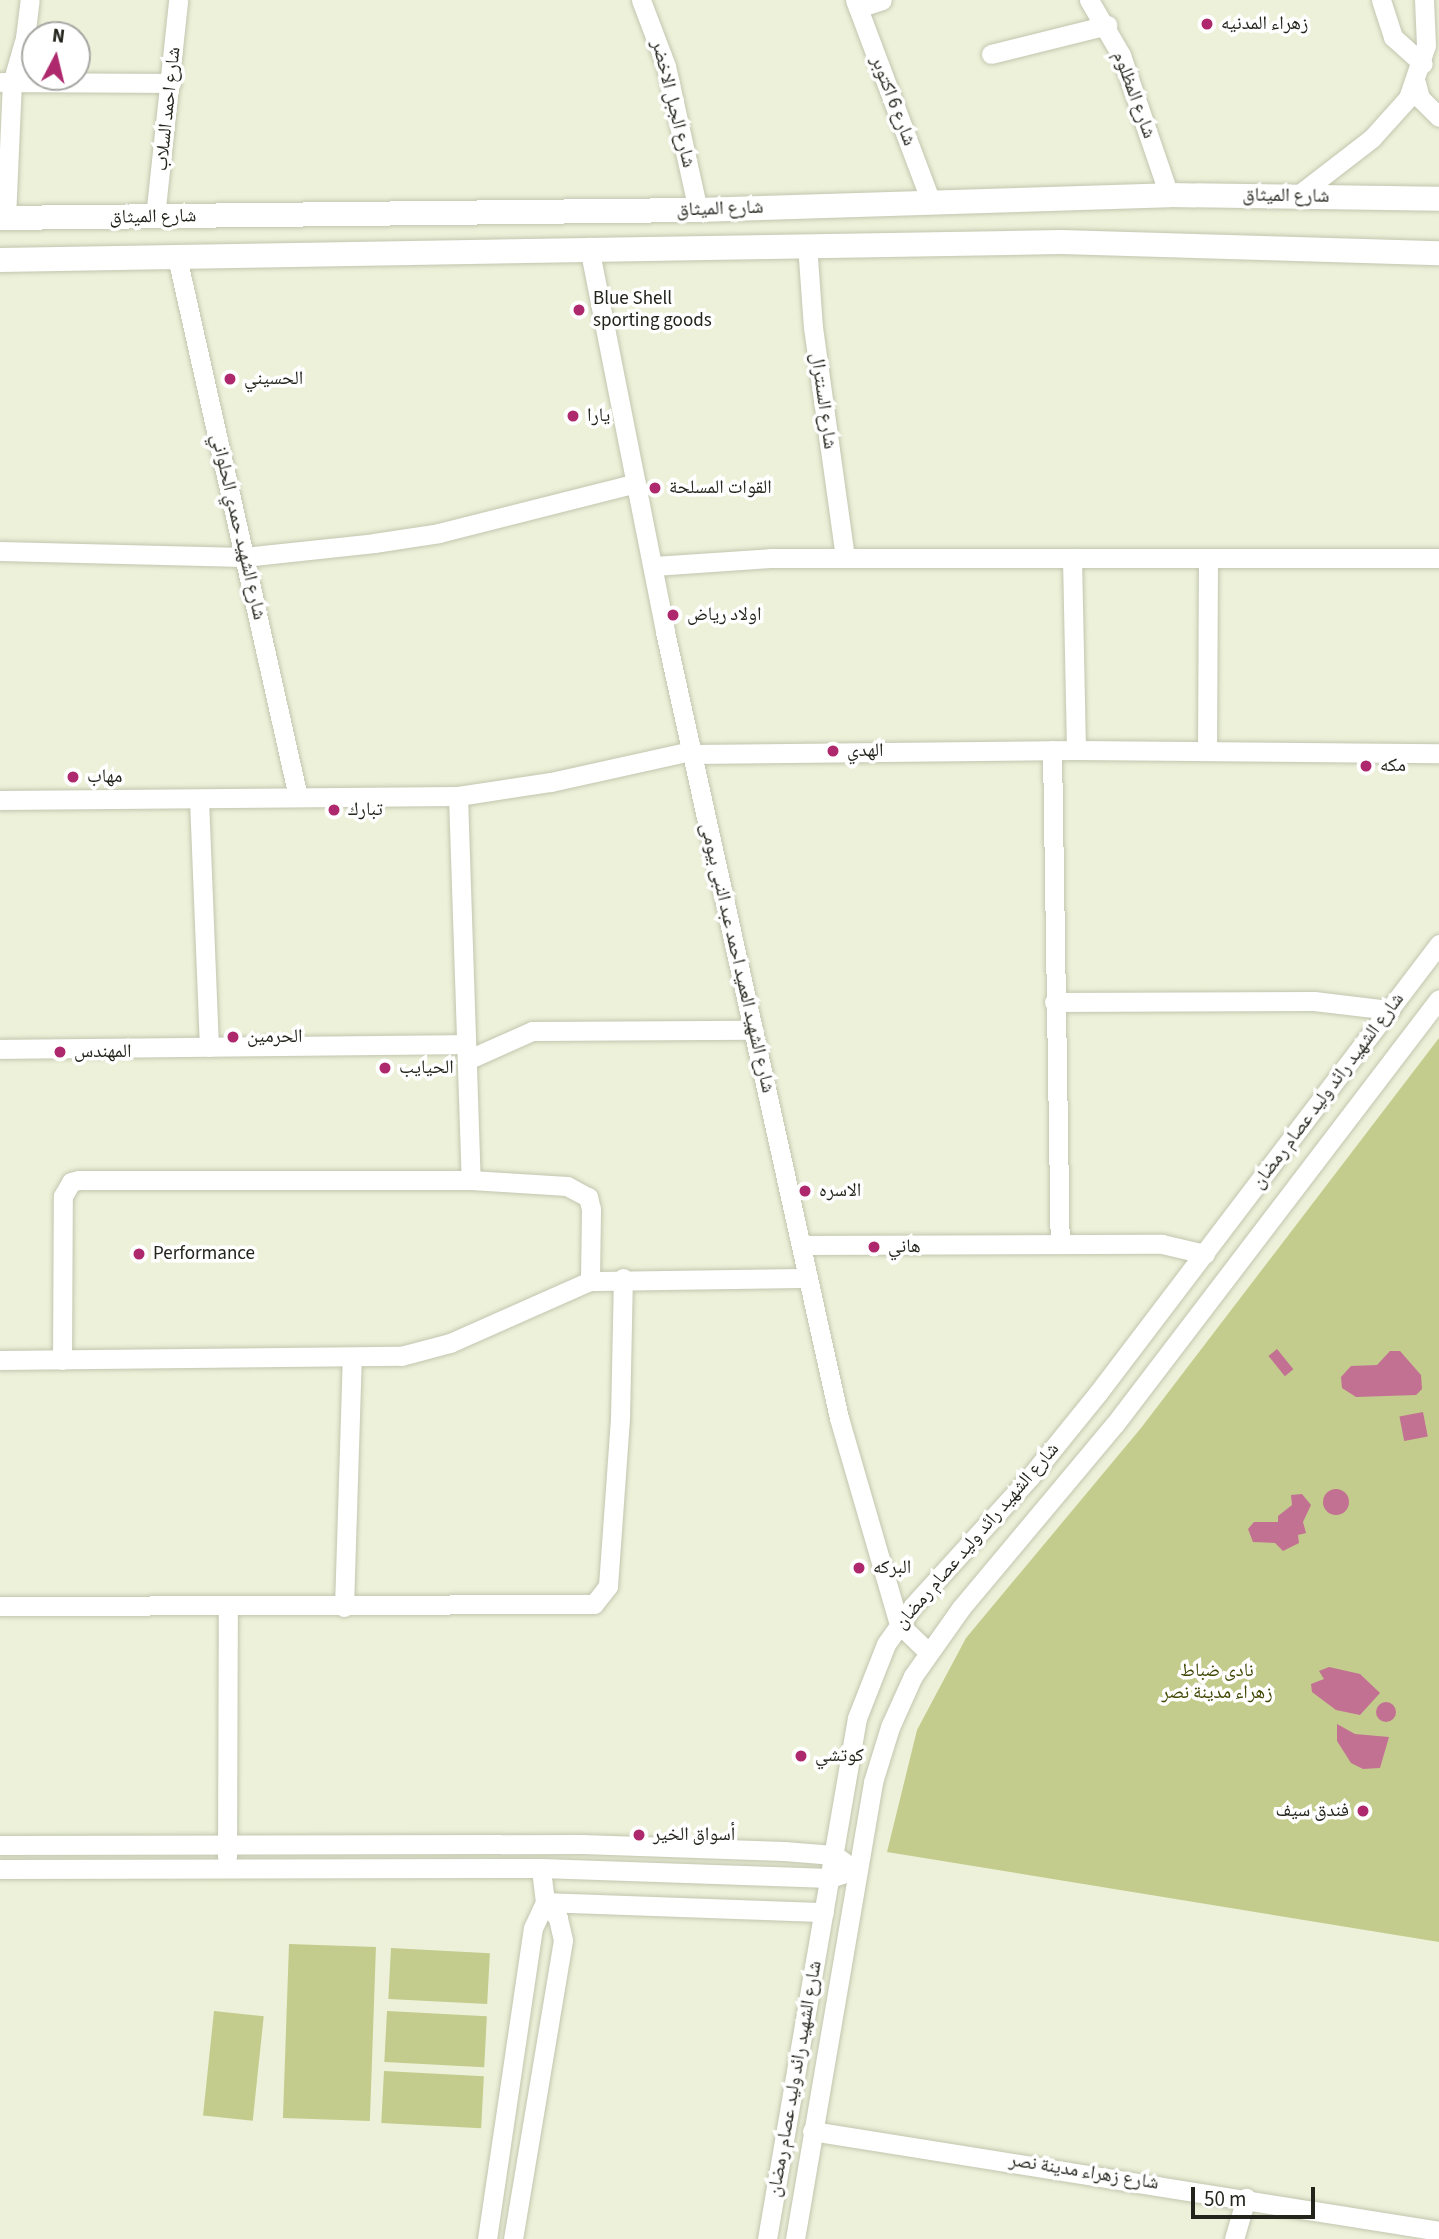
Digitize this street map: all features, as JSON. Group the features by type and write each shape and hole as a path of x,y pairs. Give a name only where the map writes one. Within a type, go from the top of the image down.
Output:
{"main road":[{"name":"شارع الميثاق","path":"3,218 698,210 1168,195 1439,199"},
{"name":"شارع الميثاق","path":"0,260 807,244 1160,243 1439,253"}],"street":[{"path":"3,218 6,83 25,38 30,0"},
{"name":"شارع احمد السلاب","path":"155,217 172,83 178,0"},
{"name":"شارع الجبل الاخضر","path":"641,0 666,65 698,210"},
{"path":"857,4 882,0"},
{"name":"شارع المظلوم","path":"1089,0 1107,24 1168,195"},
{"path":"1381,0 1393,37 1423,64"},
{"path":"1297,196 1379,132 1416,83 1423,64 1427,27 1424,0"},
{"name":"شارع 6 اكتوبر","path":"857,4 931,202"},
{"path":"991,54 1107,24"},
{"path":"6,83 172,83"},
{"path":"1416,83 1420,98 1439,117"},
{"name":"شارع السنترال","path":"807,244 813,327 845,558"},
{"name":"شارع الشهيد العميد احمد عبد النبى بيومى","path":"589,247 692,752 839,1418 899,1624 928,1652"},
{"name":"شارع الشهيد حمدي الحلواني","path":"177,257 298,797"},
{"path":"0,551 244,557 421,537 636,483"},
{"path":"654,566 845,558 1439,558"},
{"path":"1072,558 1076,750"},
{"path":"1207,751 1208,558"},
{"path":"1052,750 1059,1244"},
{"path":"0,800 458,796 551,782 692,752 1076,750 1439,753"},
{"path":"458,796 471,1180"},
{"path":"199,799 209,1047"},
{"name":"شارع الشهيد رائد وليد عصام رمضان","path":"766,2239 860,1705 874,1668 899,1624 1030,1477 1205,1254 1439,944"},
{"name":"شارع الشهيد رائد وليد عصام رمضان","path":"795,2239 856,1870 880,1754 901,1701 928,1652 1115,1424 1439,999"},
{"path":"1055,1002 1314,1001 1390,1010"},
{"path":"0,1049 209,1047 466,1052 532,1031 753,1030"},
{"path":"1342,1073 1369,1091"},
{"path":"61,1360 63,1196 71,1182 471,1180 579,1189 591,1209 590,1281"},
{"path":"801,1245 1172,1244 1205,1254"},
{"path":"0,1606 583,1606 604,1596 620,1418 623,1278"},
{"path":"0,1360 401,1356 450,1343 590,1281 623,1278 808,1278"},
{"path":"344,1607 352,1357"},
{"path":"227,1869 228,1607"},
{"path":"0,1844 582,1844 834,1855 856,1870"},
{"path":"582,1844 582,1869"},
{"path":"0,1869 541,1868 830,1878 856,1870"},
{"path":"513,2239 563,1940 558,1919 545,1902 541,1868"},
{"path":"545,1902 824,1912"},
{"path":"487,2239 533,1928 545,1902"},
{"name":"شارع زهراء مدينة نصر","path":"812,2131 1246,2198 1439,2231"},
{"path":"1234,2239 1246,2198"}],"green space":[{"name":"نادى ضباط زهراء مدينة نصر","path":"1439,1038 1439,1942 887,1852 917,1730 966,1638 1141,1428"},
{"path":"289,1944 376,1947 370,2121 283,2118"},
{"path":"391,1948 490,1953 487,2004 388,1999"},
{"path":"214,2011 264,2016 253,2121 203,2115"},
{"path":"387,2011 487,2016 484,2067 384,2062"},
{"path":"384,2071 484,2076 481,2128 381,2123"}],"shaded area":[{"path":"1277,1349 1293,1369 1285,1376 1268,1356"},
{"path":"1390,1351 1400,1351 1421,1375 1422,1389 1416,1395 1356,1397 1342,1388 1341,1377 1351,1366 1377,1365"},
{"path":"1423,1412 1428,1437 1404,1441 1399,1417"},
{"path":"1336,1489 1345,1493 1349,1502 1345,1511 1336,1515 1327,1511 1323,1502 1327,1493"},
{"path":"1302,1494 1311,1505 1303,1522 1306,1533 1298,1535 1299,1543 1283,1551 1275,1543 1253,1542 1248,1529 1254,1522 1278,1522 1278,1516 1292,1505 1291,1495"},
{"path":"1329,1667 1360,1674 1380,1693 1360,1715 1336,1710 1312,1692 1311,1684 1324,1679 1319,1671"},
{"path":"1386,1702 1393,1705 1396,1712 1393,1719 1386,1722 1379,1719 1376,1712 1379,1705"},
{"path":"1337,1724 1355,1734 1389,1737 1380,1768 1363,1769 1351,1763 1337,1741"}],"place":[{"name":"زهراء المدنيه","path":"1207,24"},
{"name":"Blue Shell sporting goods","path":"579,310"},
{"name":"الحسيني","path":"230,379"},
{"name":"يارا","path":"573,416"},
{"name":"القوات المسلحة","path":"655,488"},
{"name":"اولاد رياض","path":"673,615"},
{"name":"الهدي","path":"833,751"},
{"name":"مكه","path":"1366,766"},
{"name":"مهاب","path":"73,777"},
{"name":"تبارك","path":"334,810"},
{"name":"الحرمين","path":"233,1037"},
{"name":"المهندس","path":"60,1052"},
{"name":"الحيايب","path":"385,1068"},
{"name":"الاسره","path":"805,1191"},
{"name":"هاني","path":"874,1247"},
{"name":"Performance","path":"139,1254"},
{"name":"البركه","path":"859,1568"},
{"name":"كوتشي","path":"801,1756"},
{"name":"فندق سيف","path":"1363,1811"},
{"name":"أسواق الخير","path":"639,1835"}]}
